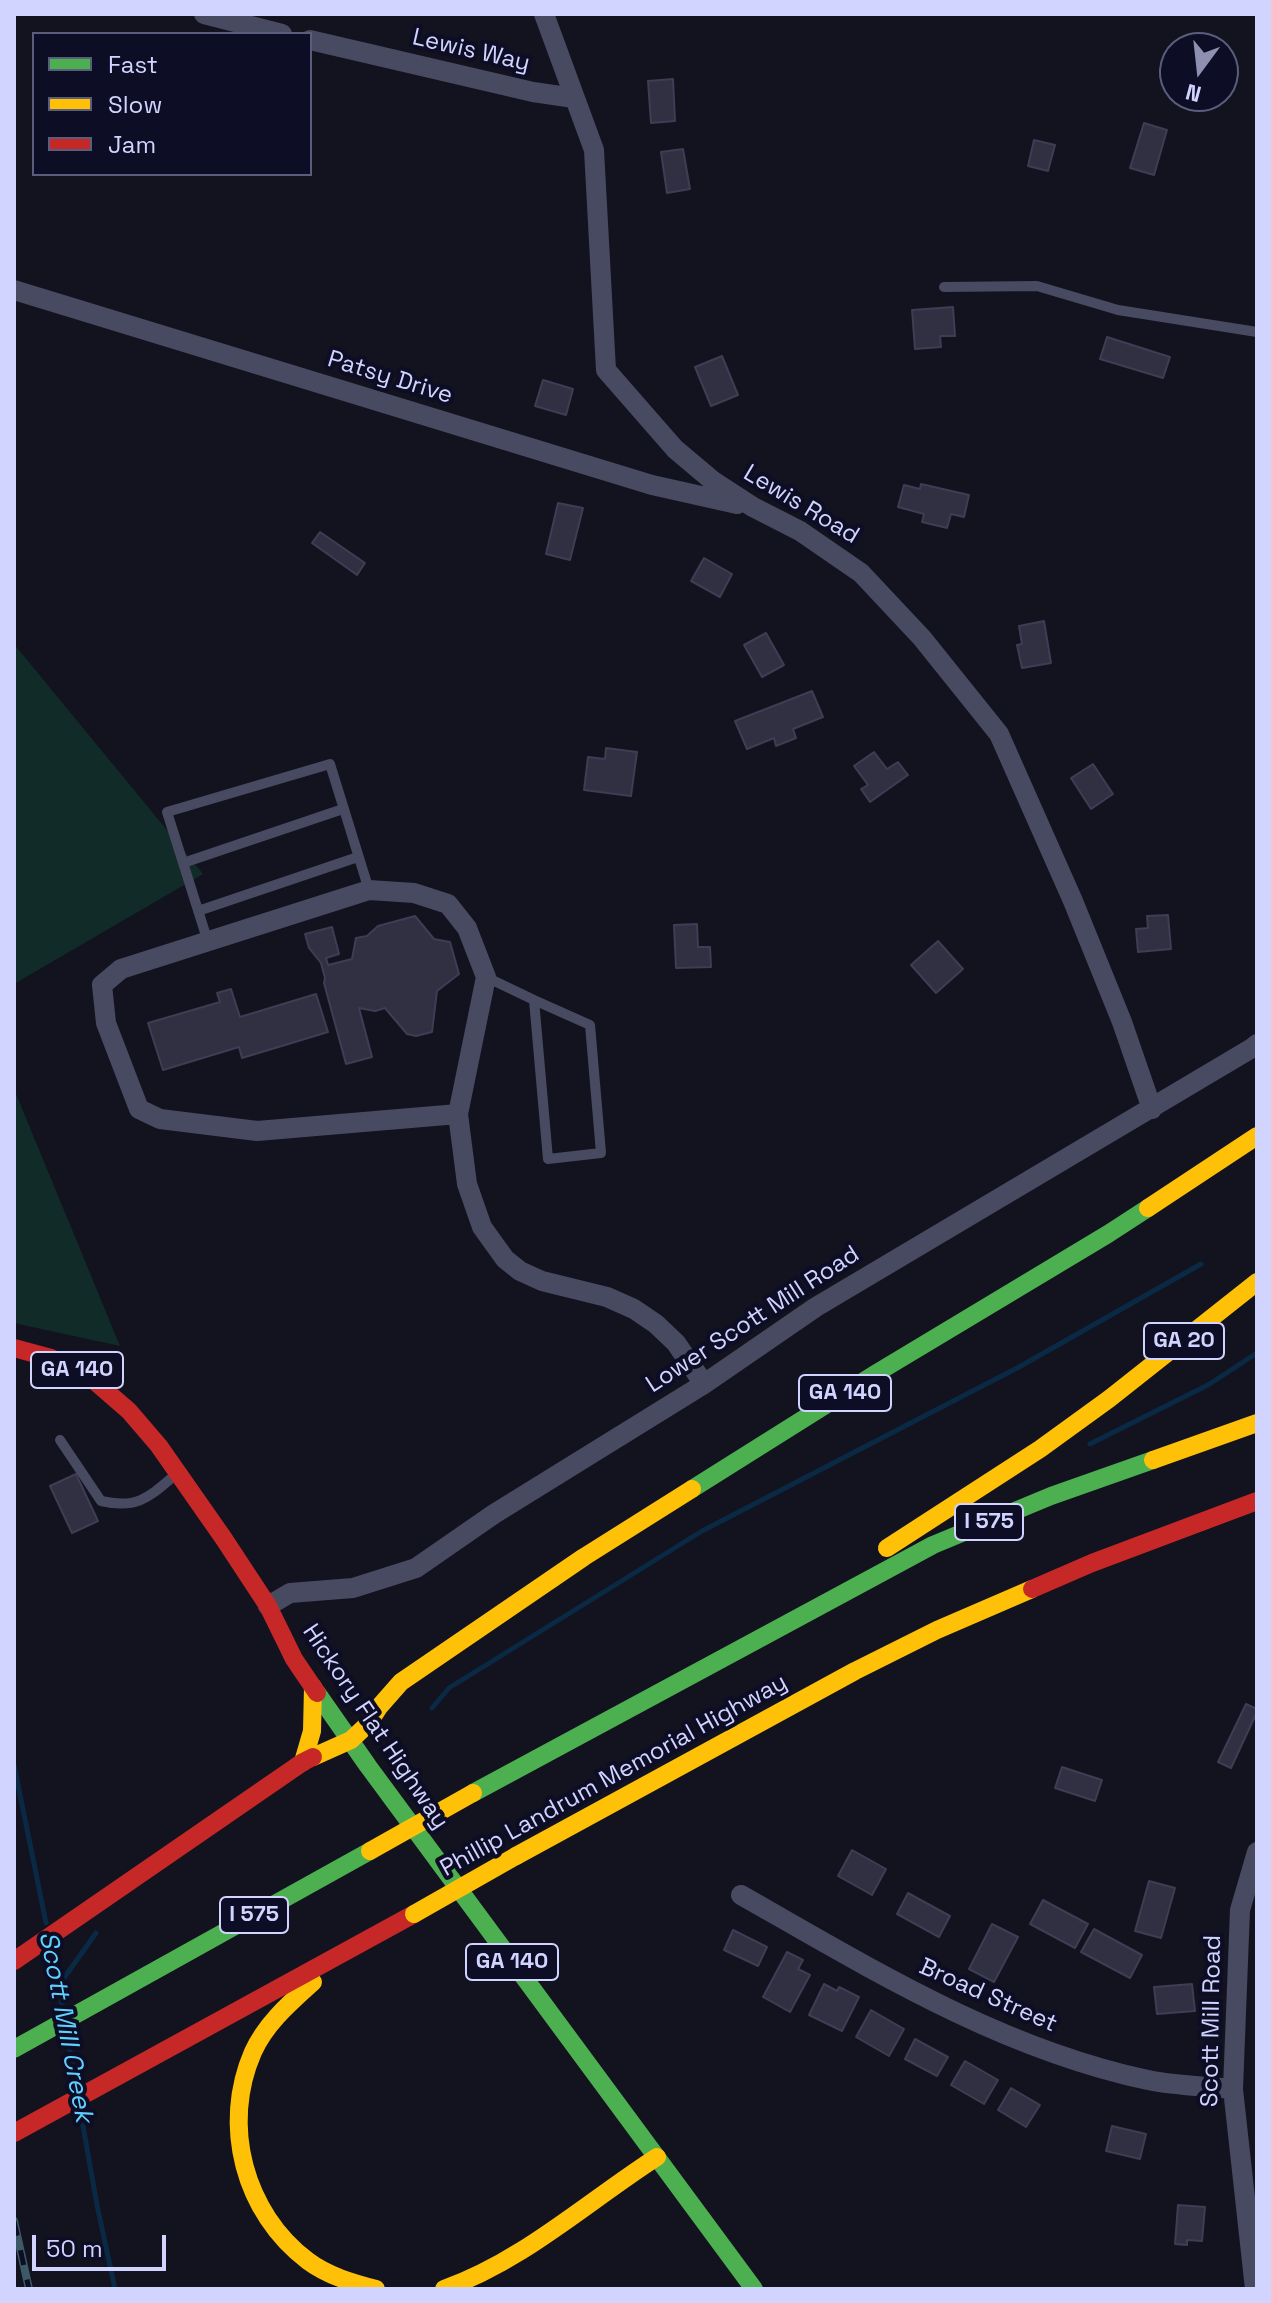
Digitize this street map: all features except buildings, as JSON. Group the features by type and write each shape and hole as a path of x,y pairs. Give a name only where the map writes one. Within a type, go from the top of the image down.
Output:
{"main road":[{"path":"1108,1234 1257,1136"},
{"name":"GA 140","path":"351,1740 368,1724 401,1682 636,1525 875,1374 1108,1234 1243,1167"},
{"name":"GA 20","path":"734,1651 1040,1449 1109,1399 1257,1282"},
{"name":"Hickory Flat Highway","path":"14,1348 51,1358 91,1378 129,1411 179,1472 268,1606 294,1659 377,1779 754,2289"},
{"name":"Phillip Landrum Memorial Highway","path":"14,2049 473,1793 933,1545 1051,1496 1257,1423"},
{"name":"Phillip Landrum Memorial Highway","path":"14,2133 855,1671 937,1630 1092,1563 1257,1501"},
{"path":"303,1762 312,1731 313,1687"},
{"path":"14,1961 303,1762 351,1740"},
{"path":"351,1948 288,2005 264,2033 247,2067 238,2127 246,2178 258,2204 280,2234 309,2261 333,2275 376,2289"},
{"path":"444,2289 467,2282 517,2255 657,2157"}],"street":[{"path":"204,14 274,32"},
{"name":"Lewis Road","path":"544,14 594,150 606,370 675,449 713,481 753,507 800,531 861,573 922,638 999,734 1073,901 1122,1022 1152,1109"},
{"name":"Lewis Way","path":"312,40 533,92 574,98"},
{"name":"Patsy Drive","path":"14,290 652,485 753,507"},
{"path":"458,1114 257,1131 160,1119 139,1109 106,1023 102,985 121,969 369,890 414,893 448,904 467,928 486,977 458,1114 467,1184 482,1227 505,1259 520,1271 542,1281 607,1297 634,1309 656,1324 676,1343 704,1384"},
{"name":"Lower Scott Mill Road","path":"268,1606 290,1593 353,1588 416,1568 494,1514 704,1384 816,1307 1257,1044"},
{"name":"Scott Mill Road","path":"1255,2289 1233,2089 1240,1910 1257,1852"},
{"name":"Broad Street","path":"741,1895 879,1974 1017,2041 1081,2063 1151,2081 1233,2089"}],"lane":[{"path":"944,287 1037,286 1118,310 1257,332"},
{"path":"208,942 167,812 330,764 369,890"},
{"path":"183,863 343,809"},
{"path":"198,911 358,857"},
{"path":"486,977 590,1025 601,1153 548,1159 534,1000"},
{"path":"60,1440 101,1501 119,1505 147,1499 179,1472"}],"green space":[{"path":"14,644 203,874 14,984"},
{"path":"14,1089 120,1346 14,1323"}],"waterway":[{"path":"432,1708 449,1688 702,1531 1019,1367 1201,1264"},
{"path":"1090,1444 1208,1385 1257,1353"},
{"name":"Scott Mill Creek","path":"14,1765 46,1923"},
{"path":"59,1985 96,1933"},
{"name":"Scott Mill Creek","path":"51,1948 63,2009"},
{"name":"Scott Mill Creek","path":"67,2034 76,2084"},
{"name":"Scott Mill Creek","path":"80,2109 115,2289"}],"railway":[{"path":"14,2221 29,2289"}],"traffic: fast":[{"path":"692,1489 1148,1208"},
{"path":"473,1793 933,1545 1051,1496 1153,1460"},
{"path":"317,1693 754,2289"},
{"path":"14,2049 370,1851"}],"traffic: slow":[{"path":"1148,1208 1257,1136"},
{"path":"887,1548 1040,1449 1109,1399 1257,1282"},
{"path":"1153,1460 1257,1423"},
{"path":"313,1757 351,1740 368,1724 401,1682 584,1557 692,1489"},
{"path":"516,1856 855,1671 937,1630 1032,1589"},
{"path":"303,1762 312,1731 313,1687"},
{"path":"370,1851 473,1793"},
{"path":"414,1914 516,1856"},
{"path":"313,1982 272,2022 253,2052 239,2109 239,2138 244,2166 254,2193 286,2241 324,2271 376,2289"},
{"path":"444,2289 528,2247 657,2157"}],"traffic: jam":[{"path":"14,1348 51,1358 91,1378 129,1411 159,1446 224,1539 268,1606 294,1659 317,1693"},
{"path":"1032,1589 1257,1501"},
{"path":"14,1961 313,1757"},
{"path":"14,2133 414,1914"}]}
